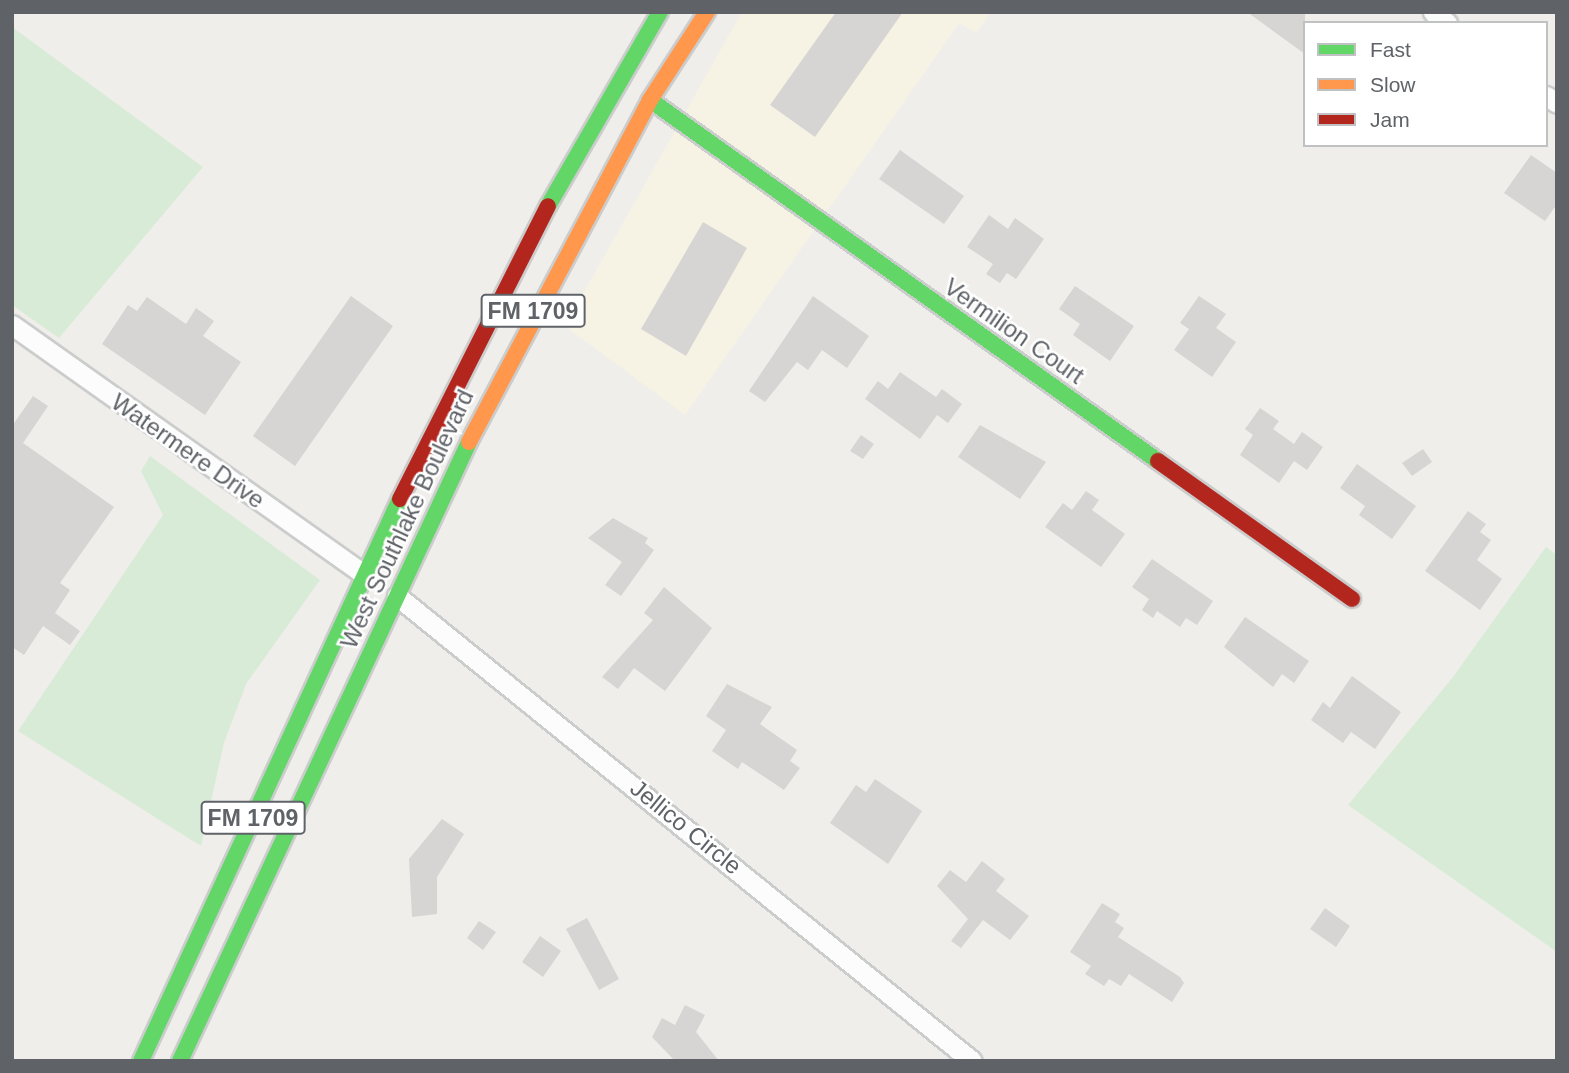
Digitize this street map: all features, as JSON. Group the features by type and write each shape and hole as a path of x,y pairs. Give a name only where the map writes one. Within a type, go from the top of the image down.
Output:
{"main road":[{"name":"West Southlake Boulevard","path":"141,1061 365,575 530,236 660,12"},
{"name":"West Southlake Boulevard","path":"180,1061 538,301 650,100 707,12"},
{"name":"Vermilion Court","path":"650,100 1352,599"},
{"path":"365,575 397,596"}],"street":[{"name":"Watermere Drive","path":"12,325 365,575"},
{"name":"Jellico Circle","path":"397,596 972,1061"}],"shaded area":[{"path":"742,12 991,12 976,33 959,23 685,415 565,326"}],"green space":[{"path":"12,27 203,167 59,338 12,305"},
{"path":"150,456 320,580 246,684 224,743 201,846 18,731 163,515 141,471"},
{"path":"1546,547 1557,555 1557,952 1348,805 1453,677"}],"building":[{"path":"836,12 903,12 815,137 770,105"},
{"path":"1247,12 1305,12 1303,53"},
{"path":"900,150 964,196 944,224 879,179"},
{"path":"1531,155 1557,173 1557,204 1545,221 1504,193"},
{"path":"989,215 1008,229 1015,218 1044,239 1016,279 1007,273 1000,283 986,274 993,264 967,247"},
{"path":"703,222 747,248 686,356 641,329"},
{"path":"1075,286 1134,326 1110,361 1073,335 1080,324 1059,309"},
{"path":"351,296 393,326 295,466 253,436"},
{"path":"813,296 869,336 847,368 822,350 808,370 797,362 765,402 749,391"},
{"path":"1199,296 1226,314 1216,328 1236,342 1212,377 1174,350 1189,329 1180,323"},
{"path":"147,297 186,324 196,308 214,321 203,336 241,362 205,415 102,344 128,305 137,311"},
{"path":"900,372 936,397 942,389 962,404 948,423 937,415 920,439 865,399 878,381 888,389"},
{"path":"33,396 48,406 23,443 114,507 60,583 70,590 55,613 80,631 70,645 43,626 24,655 12,647 12,426"},
{"path":"1260,408 1279,421 1273,429 1294,444 1302,432 1323,447 1307,470 1294,461 1279,483 1240,455 1253,435 1245,429"},
{"path":"980,425 1046,462 1020,499 958,457"},
{"path":"861,435 874,444 863,459 850,451"},
{"path":"1423,449 1432,462 1412,476 1402,463"},
{"path":"1357,464 1416,506 1392,539 1359,515 1365,506 1340,488"},
{"path":"1086,491 1099,500 1092,510 1125,534 1101,567 1045,527 1063,503 1072,510"},
{"path":"1468,511 1486,524 1480,532 1491,540 1477,560 1502,579 1480,610 1425,571"},
{"path":"613,518 648,538 645,543 654,550 621,596 605,585 622,562 588,538"},
{"path":"1152,559 1213,601 1197,625 1186,618 1180,627 1157,611 1153,618 1142,610 1149,599 1132,587"},
{"path":"664,587 712,628 665,691 634,668 618,689 602,677 653,620 644,613"},
{"path":"1245,617 1309,661 1294,683 1282,674 1273,687 1224,647"},
{"path":"1352,676 1401,712 1375,749 1351,732 1343,743 1311,720 1323,702 1330,708"},
{"path":"727,684 772,707 760,724 797,750 790,761 800,768 784,790 742,762 738,769 712,751 726,730 706,716"},
{"path":"875,779 922,811 888,864 830,823 856,785 866,792"},
{"path":"442,819 464,834 437,877 437,914 412,917 409,859"},
{"path":"982,861 1005,879 996,891 1029,916 1010,940 983,920 961,948 951,941 968,919 937,886 950,870 966,882"},
{"path":"1102,903 1120,914 1115,922 1124,928 1118,937 1180,977 1184,983 1172,1002 1129,974 1121,986 1109,979 1104,986 1085,974 1091,966 1070,952"},
{"path":"1325,908 1350,926 1336,947 1310,929"},
{"path":"587,918 619,979 599,990 566,929"},
{"path":"479,921 496,932 483,950 467,938"},
{"path":"540,936 561,951 543,977 522,962"},
{"path":"685,1005 705,1015 696,1032 719,1061 675,1061 652,1037 662,1018 675,1025"}],"traffic: fast":[{"path":"548,206 660,12"},
{"path":"650,100 1158,461"},
{"path":"180,1061 469,442"},
{"path":"141,1061 400,499"}],"traffic: slow":[{"path":"469,442 650,100 707,12"}],"traffic: jam":[{"path":"400,499 548,206"},
{"path":"1158,461 1352,599"}]}
